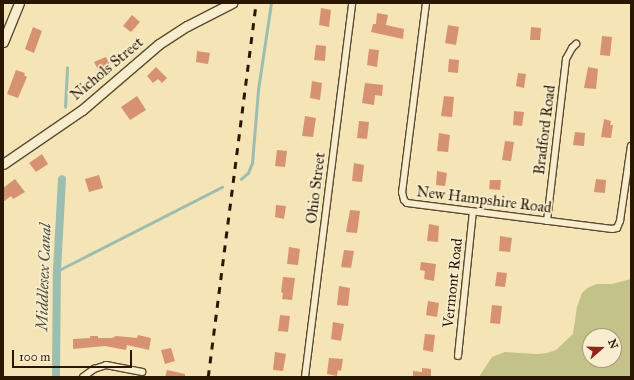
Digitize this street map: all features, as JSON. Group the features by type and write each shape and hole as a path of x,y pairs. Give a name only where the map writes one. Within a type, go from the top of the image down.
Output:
{"street":[{"path":"3,42 19,3"},
{"name":"Nichols Street","path":"3,164 82,110 159,44 187,26 232,3"},
{"name":"Ohio Street","path":"305,377 352,3"},
{"name":"New Hampshire Road","path":"426,3 403,196 407,203 607,229 617,228 620,221 631,146"},
{"name":"Bradford Road","path":"547,221 566,59 576,44"},
{"name":"Vermont Road","path":"458,356 473,212"},
{"path":"83,377 94,369 106,365 142,372"}],"green space":[{"path":"631,279 631,377 479,377 492,357 505,352 537,354 556,350 573,334 577,307 582,293 589,287 597,284 612,284"}],"building":[{"path":"321,8 331,10 329,27 319,25"},
{"path":"377,13 388,15 386,25 404,29 403,39 371,32 373,24 376,24"},
{"path":"132,15 140,22 131,32 123,26"},
{"path":"448,25 459,27 456,45 445,43"},
{"path":"33,27 42,31 34,53 25,49"},
{"path":"531,27 541,28 540,40 530,40"},
{"path":"602,36 612,37 610,56 600,55"},
{"path":"316,45 326,46 325,61 314,60"},
{"path":"369,49 379,50 377,67 367,65"},
{"path":"197,51 210,53 208,64 196,62"},
{"path":"106,57 111,68 100,73 94,62"},
{"path":"449,59 459,60 458,73 448,72"},
{"path":"156,67 167,78 162,83 158,79 153,83 147,76"},
{"path":"588,67 598,69 596,89 584,88"},
{"path":"16,70 25,73 24,75 27,77 18,98 7,94"},
{"path":"518,73 526,74 524,88 516,86"},
{"path":"312,81 322,83 320,100 310,98"},
{"path":"365,83 383,85 382,96 375,95 374,105 362,103"},
{"path":"137,96 146,110 130,120 121,107"},
{"path":"444,96 454,97 452,117 441,116"},
{"path":"514,111 524,112 522,126 513,125"},
{"path":"305,116 316,118 313,137 302,136"},
{"path":"604,119 611,121 610,125 613,125 611,138 601,137"},
{"path":"359,121 369,122 367,139 357,138"},
{"path":"575,132 585,133 584,146 573,145"},
{"path":"439,133 450,135 448,152 437,151"},
{"path":"505,141 514,142 511,161 502,160"},
{"path":"277,150 287,151 285,167 275,166"},
{"path":"42,154 48,164 36,172 29,163"},
{"path":"354,163 364,165 362,182 352,181"},
{"path":"437,171 447,173 445,186 436,185"},
{"path":"99,175 103,188 89,192 85,179"},
{"path":"15,179 25,192 13,199 11,196 3,202 3,188"},
{"path":"596,179 606,180 605,193 594,192"},
{"path":"490,180 501,180 500,190 489,189"},
{"path":"276,205 286,206 284,219 275,217"},
{"path":"350,210 360,211 357,233 346,232"},
{"path":"429,224 439,226 438,242 427,241"},
{"path":"500,236 512,238 510,252 499,251"},
{"path":"289,247 300,249 298,265 287,264"},
{"path":"344,250 354,251 351,268 341,267"},
{"path":"421,262 436,264 434,281 424,279 425,271 420,270"},
{"path":"497,272 507,273 505,287 495,286"},
{"path":"283,277 295,278 292,300 282,299 283,293 281,292"},
{"path":"339,286 350,288 348,306 337,305"},
{"path":"428,301 439,303 437,317 426,315"},
{"path":"492,305 502,306 500,324 490,323"},
{"path":"280,315 290,316 288,332 278,331"},
{"path":"333,322 344,324 341,341 331,339"},
{"path":"425,334 435,335 433,352 423,350"},
{"path":"138,335 151,338 149,350 127,345 126,350 105,346 73,349 73,339 90,338 90,336 98,336 98,338 112,338 116,336 137,338"},
{"path":"171,348 175,361 165,364 161,350"},
{"path":"275,352 286,354 283,371 273,370"},
{"path":"329,358 343,359 341,371 338,370 337,376 327,374"},
{"path":"422,368 431,369 431,377 413,377 413,371 422,372"},
{"path":"167,370 185,374 185,377 165,377"}],"waterway":[{"path":"241,179 248,173 252,163 258,90 271,3"},
{"name":"Middlesex Canal","path":"65,107 67,68"},
{"name":"Middlesex Canal","path":"56,377 57,271 62,179"},
{"path":"57,271 222,187"}],"railway":[{"path":"208,377 256,3"}]}
